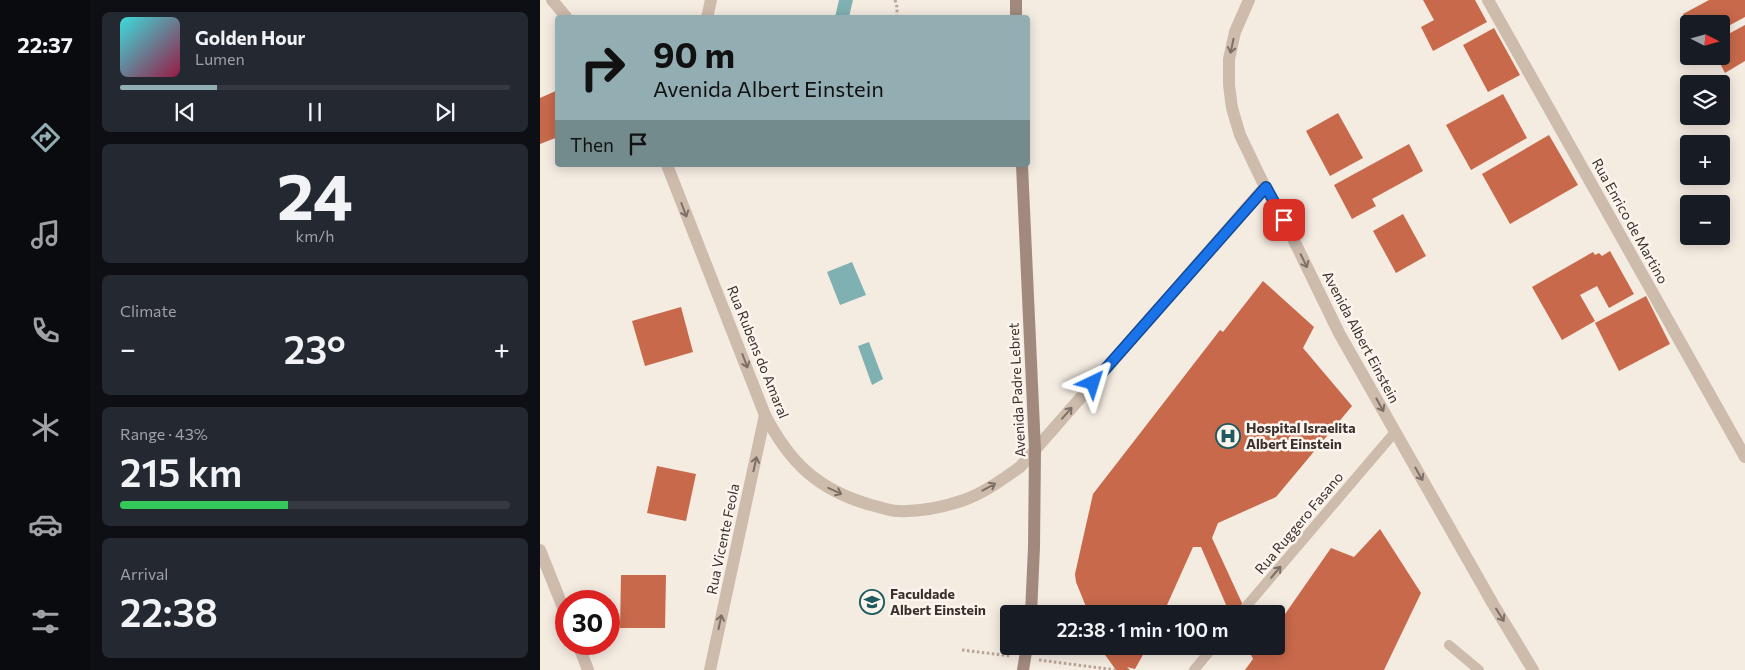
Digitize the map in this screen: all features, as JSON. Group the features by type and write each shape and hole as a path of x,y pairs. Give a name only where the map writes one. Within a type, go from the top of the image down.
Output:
{"main road":[{"path":"1016,0 1016,15"},
{"name":"Avenida Padre Lebret","path":"1022,167 1035,450 1034,547 1031,605"},
{"path":"1023,670 1025,655"}],"street":[{"path":"552,0 564,15"},
{"path":"708,15 711,0"},
{"name":"Avenida Albert Einstein","path":"1249,0 1235,32 1229,59 1229,85 1232,108 1240,135 1339,333 1533,670"},
{"name":"Rua Enrico de Martino","path":"1488,0 1745,457"},
{"name":"Rua Rubens do Amaral","path":"668,167 765,415 777,438 796,462 823,485 856,500 896,511 932,508 966,499 996,484 1020,467 1266,187"},
{"name":"Rua Vicente Feola","path":"710,670 765,415"},
{"path":"540,550 556,590"},
{"path":"582,655 588,670"}],"lane":[{"name":"Rua Ruggero Fasano","path":"1247,605 1395,432"},
{"path":"1449,645 1478,670"},
{"path":"1194,670 1206,655"}],"path":[{"path":"896,0 897,15"}],"water":[{"path":"839,0 853,0 849,15 835,15"},
{"path":"852,262 866,295 840,305 827,272"},
{"path":"869,342 883,379 872,385 858,346"}],"building":[{"path":"1423,0 1475,0 1487,22 1433,51 1421,27 1434,20"},
{"path":"1709,0 1745,0 1745,17 1730,25 1730,15 1683,14"},
{"path":"1745,25 1745,61 1725,73 1721,65 1730,65 1730,33"},
{"path":"1494,28 1520,75 1488,92 1463,45"},
{"path":"555,91 555,138 540,144 540,98"},
{"path":"1503,94 1527,138 1471,170 1446,125"},
{"path":"1338,113 1363,158 1330,176 1306,131"},
{"path":"1549,135 1578,185 1510,224 1482,174"},
{"path":"1409,144 1423,171 1372,199 1376,206 1352,219 1334,185"},
{"path":"1403,214 1426,256 1396,273 1373,231"},
{"path":"1610,251 1634,294 1609,308 1597,286 1580,295 1595,321 1562,340 1532,287 1593,252 1595,255 1599,253 1602,256"},
{"path":"1263,281 1314,327 1303,348 1352,406 1276,497 1218,523 1212,538 1243,605 1226,605 1201,547 1193,547 1167,605 1085,605 1076,582 1075,574 1093,494 1220,330 1223,332"},
{"path":"1646,296 1670,344 1619,371 1595,323"},
{"path":"681,307 693,352 645,366 632,321"},
{"path":"657,466 696,474 686,521 647,513"},
{"path":"1380,529 1421,593 1384,670 1245,670 1253,659 1251,655 1285,655 1285,614 1331,548 1354,557"},
{"path":"621,575 666,575 665,628 620,628"},
{"path":"1105,655 1143,655 1135,669 1127,667 1130,670 1116,670"}],"place":[{"name":"Hospital Israelita Albert Einstein","path":"1228,436"},
{"name":"Faculdade Albert Einstein","path":"872,602"}],"route":[{"path":"1093,383 1266,187 1284,220"}]}
